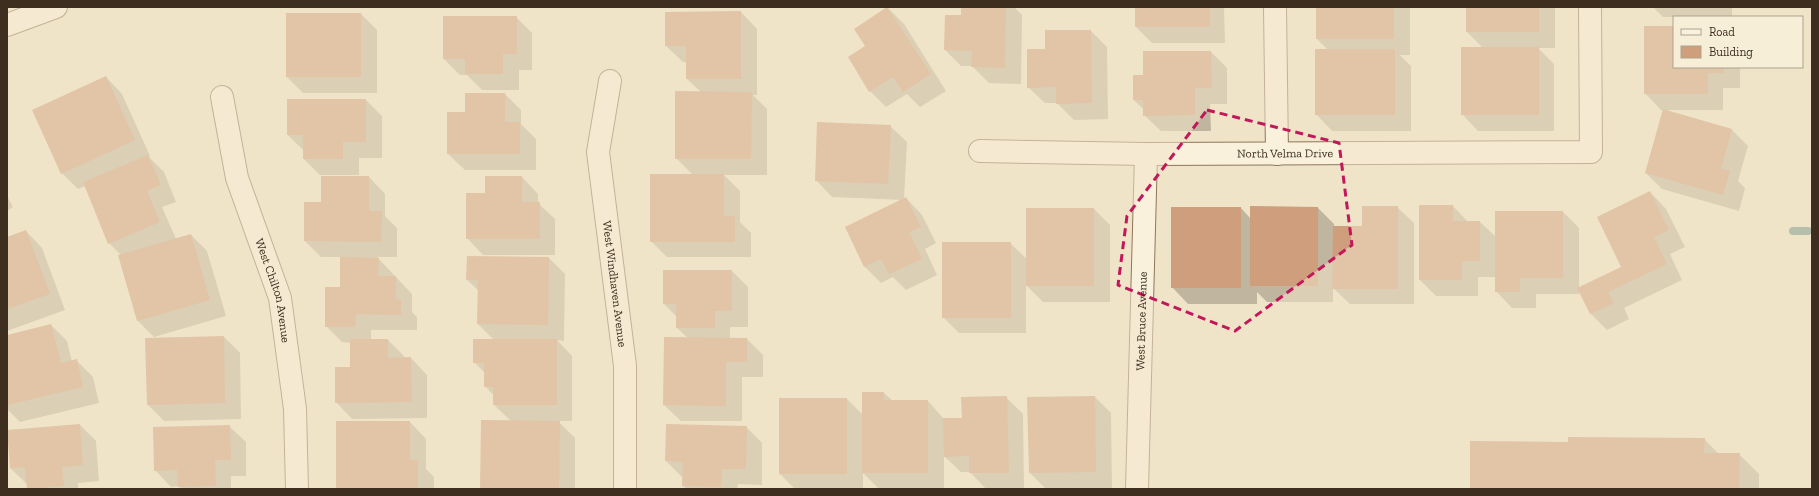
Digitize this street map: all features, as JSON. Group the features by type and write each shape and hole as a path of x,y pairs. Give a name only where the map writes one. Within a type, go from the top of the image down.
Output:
{"street":[{"path":"10,23 56,7"},
{"path":"1275,7 1277,154"},
{"name":"North Velma Drive","path":"980,151 1146,154 1591,152 1590,7"},
{"name":"West Windhaven Avenue","path":"610,81 598,152 625,366 625,489"},
{"name":"West Chilton Avenue","path":"222,97 237,178 280,298 295,409 297,489"},
{"name":"West Bruce Avenue","path":"1137,489 1146,154"}],"highlighted area":[{"path":"1207,110 1339,143 1352,245 1235,331 1118,285 1127,216"}],"building":[{"path":"887,7 931,74 903,92 893,77 869,92 848,57 865,46 854,29"},
{"path":"961,7 1006,7 1005,68 971,67 972,51 944,50 945,15 961,15"},
{"path":"1135,7 1210,7 1210,27 1135,27"},
{"path":"1316,7 1394,7 1394,39 1316,39"},
{"path":"1466,7 1539,7 1539,32 1466,32"},
{"path":"741,11 741,79 686,79 686,46 665,46 665,12"},
{"path":"286,13 361,13 361,77 286,77"},
{"path":"443,16 517,16 517,54 503,54 503,74 465,74 465,59 443,59"},
{"path":"1644,26 1673,26 1673,68 1724,68 1724,73 1708,73 1708,94 1644,94"},
{"path":"1045,30 1091,30 1092,103 1056,104 1056,87 1027,88 1027,49 1045,49"},
{"path":"1461,47 1539,47 1539,115 1461,115"},
{"path":"1315,49 1395,49 1395,115 1315,115"},
{"path":"1143,51 1211,51 1212,88 1195,88 1195,115 1143,116 1143,100 1133,100 1133,75 1143,75"},
{"path":"106,76 135,140 61,174 32,110"},
{"path":"675,91 752,92 751,159 675,159"},
{"path":"465,93 505,93 505,122 520,122 520,154 447,154 447,112 465,112"},
{"path":"287,99 366,99 366,142 343,142 343,159 303,159 303,135 287,135"},
{"path":"1663,109 1732,129 1721,169 1730,171 1723,195 1645,173"},
{"path":"817,122 891,125 888,184 815,181"},
{"path":"148,155 161,185 147,191 160,222 108,244 83,182"},
{"path":"650,174 724,174 724,216 735,216 735,242 650,242"},
{"path":"321,176 369,176 369,211 382,211 381,242 304,241 304,202 321,202"},
{"path":"485,176 522,176 522,202 540,202 540,239 466,239 466,193 485,193"},
{"path":"1650,191 1669,230 1654,237 1667,264 1608,292 1614,303 1590,314 1577,288 1621,267 1597,217"},
{"path":"906,197 921,227 909,232 922,259 889,274 881,259 864,267 845,227"},
{"path":"1419,205 1453,205 1453,221 1480,221 1480,261 1462,261 1462,280 1419,280"},
{"path":"1250,206 1318,207 1318,286 1250,286"},
{"path":"1362,206 1398,206 1398,289 1332,289 1333,226 1362,226"},
{"path":"1171,207 1241,207 1241,288 1171,288"},
{"path":"1026,208 1094,208 1094,286 1026,286"},
{"path":"1495,211 1563,211 1563,278 1520,278 1520,292 1495,292"},
{"path":"26,230 50,294 7,309 7,237"},
{"path":"191,234 210,300 137,321 118,255"},
{"path":"942,242 1011,242 1011,318 942,318"},
{"path":"467,256 549,257 548,325 477,324 478,280 466,280"},
{"path":"340,257 379,258 378,276 396,276 396,299 401,300 401,315 356,314 355,327 325,327 325,287 340,287"},
{"path":"663,270 732,270 732,311 715,311 715,328 676,328 676,304 663,304"},
{"path":"51,324 61,363 77,359 83,387 7,405 7,335"},
{"path":"224,336 225,403 147,405 145,338"},
{"path":"664,337 747,338 747,362 726,362 726,406 663,405"},
{"path":"350,339 388,339 388,358 411,357 412,402 335,403 335,367 350,367"},
{"path":"473,339 557,339 557,405 493,405 493,387 484,387 484,363 473,363"},
{"path":"862,392 884,392 884,400 928,400 928,473 862,473"},
{"path":"1007,396 1009,473 969,473 969,456 944,457 943,418 962,418 961,397"},
{"path":"1095,396 1096,472 1029,473 1027,397"},
{"path":"779,398 847,398 847,474 779,474"},
{"path":"481,420 560,421 559,489 480,489"},
{"path":"336,421 410,421 410,460 418,460 418,489 336,489"},
{"path":"80,424 83,465 62,467 64,486 27,489 25,467 10,468 7,430"},
{"path":"666,424 747,426 746,469 722,469 721,487 682,486 683,462 665,461"},
{"path":"230,425 231,460 215,460 216,486 178,487 177,470 154,471 153,427"},
{"path":"1568,437 1705,438 1704,453 1740,453 1739,489 1470,488 1470,441 1568,442"}],"waterway":[{"path":"1793,231 1808,231"}]}
